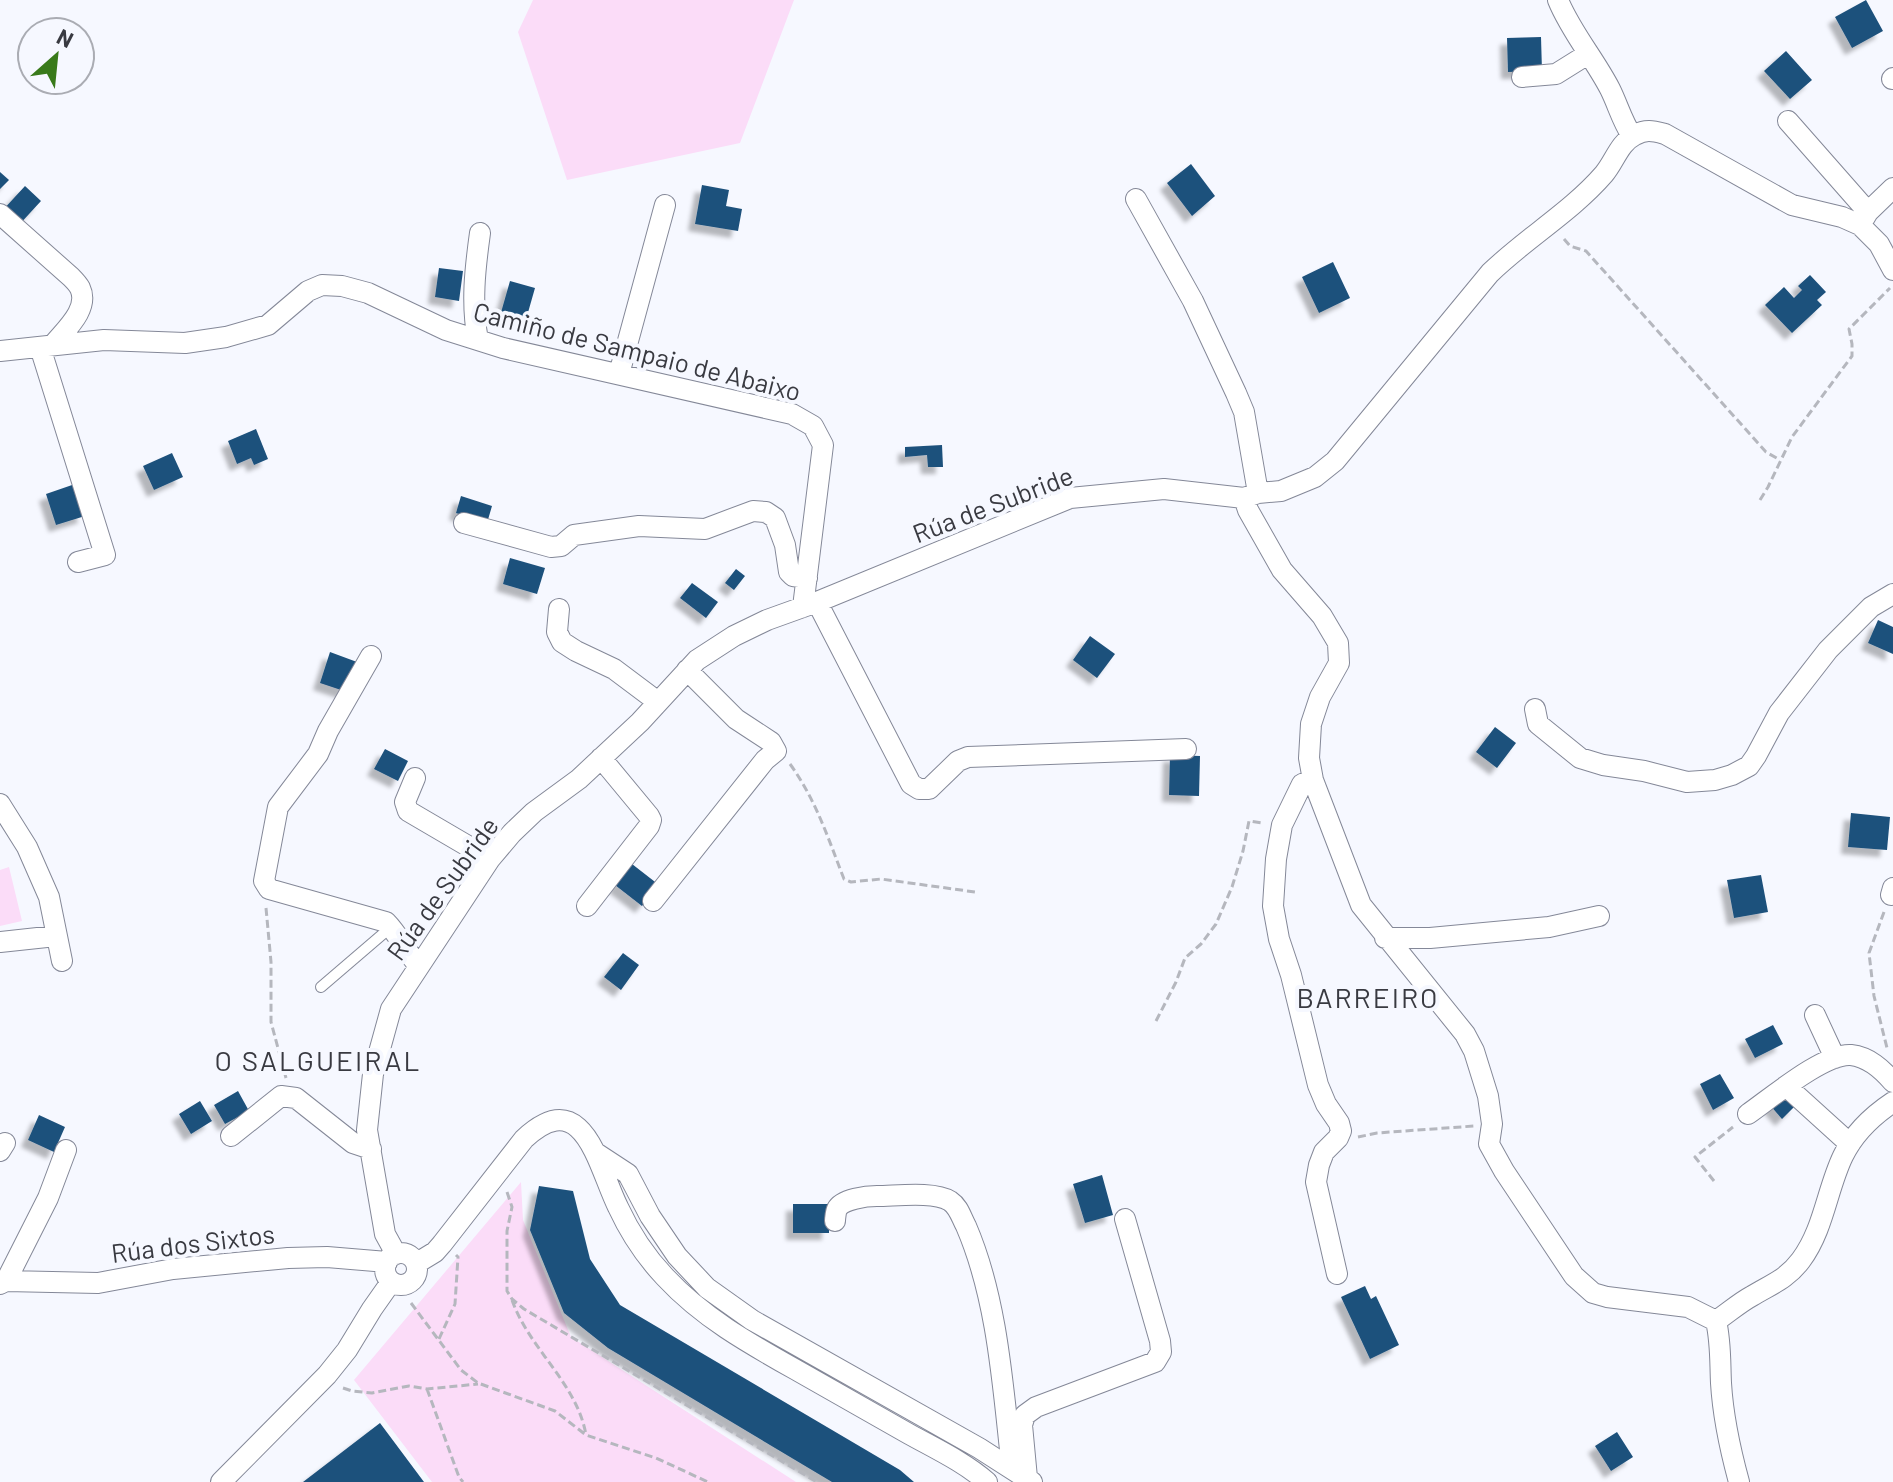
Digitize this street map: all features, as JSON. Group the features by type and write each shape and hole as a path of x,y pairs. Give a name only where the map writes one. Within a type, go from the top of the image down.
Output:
{"street":[{"path":"1558,0 1632,136 1647,130 1665,134 1792,205 1842,217 1864,218 1893,188"},
{"path":"1522,77 1556,74 1588,54"},
{"path":"1788,121 1864,218 1893,270"},
{"name":"Rúa de Subride","path":"391,1266 367,1130 373,1074 391,1009 490,859 512,833 534,812 579,779 697,660 734,636 767,620 1070,498 1164,489 1251,496 1281,491 1315,477 1335,461 1490,273 1509,254 1572,205 1605,172 1621,145 1632,136"},
{"path":"1136,199 1193,301 1244,412 1251,496 1248,510 1282,570 1322,616 1338,643 1339,663 1320,697 1311,724 1309,758 1313,780 1361,905 1465,1034 1474,1051 1488,1096 1492,1124 1489,1144 1574,1276 1593,1293 1688,1307 1716,1321 1721,1340 1721,1384 1727,1439 1739,1482"},
{"path":"619,374 665,205"},
{"path":"0,214 80,288 83,302 76,317 46,346 105,555 78,562"},
{"path":"478,340 474,322 474,272 480,233"},
{"name":"Camiño de Sampaio de Abaixo","path":"0,351 104,340 185,343 226,337 268,325 308,291 322,285 342,286 368,293 446,330 503,348 792,414 813,426 823,445 807,578 810,604"},
{"path":"464,523 551,547 561,546 574,535 639,526 705,529 753,511 766,512 775,518 785,545 789,572 793,576 807,578"},
{"path":"1535,709 1538,724 1580,758 1687,782 1732,775 1749,766 1779,713 1828,650 1871,607 1893,594"},
{"path":"810,604 911,784 919,789 929,789 958,761 968,757 1186,749"},
{"path":"559,609 557,632 562,642 614,669 658,702"},
{"path":"371,656 318,754 278,807 264,881 269,889 386,922 395,930 407,953 419,966"},
{"path":"653,901 765,760 776,751 771,742 736,719 687,670"},
{"path":"587,906 651,820 601,758"},
{"path":"415,778 405,802 408,811 490,859"},
{"path":"1313,780 1302,784 1282,825 1273,906 1318,1085 1341,1131 1324,1152 1316,1182 1337,1274"},
{"path":"0,804 27,847 49,897 62,961"},
{"path":"1385,938 1430,938 1549,927 1599,916"},
{"path":"0,942 56,936"},
{"path":"1815,1015 1835,1058"},
{"path":"1748,1114 1802,1075 1835,1058 1850,1055 1867,1060 1884,1071 1892,1081"},
{"path":"1786,1086 1850,1144"},
{"path":"231,1136 281,1096 288,1095 353,1143 371,1149"},
{"path":"1716,1321 1750,1296 1790,1274 1804,1257 1822,1218 1842,1157 1857,1132 1893,1102"},
{"path":"417,1263 442,1244 535,1128 550,1120 567,1121 584,1131 618,1207 641,1248 688,1301 744,1341 950,1457 987,1482"},
{"name":"Rúa dos Sixtos","path":"66,1150 48,1198 3,1283 98,1283 173,1269 288,1258 327,1257 391,1266"},
{"path":"596,1153 628,1174 650,1216 677,1256 707,1288 752,1320 1024,1476"},
{"path":"835,1221 836,1209 842,1204 866,1196 932,1196 944,1198 957,1208 972,1242 986,1291 1024,1476"},
{"path":"1024,1476 1022,1425 1025,1415 1036,1407 1155,1362 1161,1352 1125,1219"},
{"path":"221,1482 327,1375 347,1350 391,1266 404,1253 417,1263 418,1271 408,1284 399,1285 391,1266"}],"lane":[{"path":"321,987 391,927"}],"path":[{"path":"1554,219 1563,239 1570,246 1586,251 1766,452 1780,460"},
{"path":"1760,500 1792,437 1852,356 1849,329 1886,289 1893,286"},
{"path":"776,751 784,756 805,784 844,879 851,882 881,879 975,892"},
{"path":"1156,1021 1185,958 1216,924 1236,875 1249,821 1282,825"},
{"path":"266,884 271,1022 291,1088 288,1095"},
{"path":"1892,892 1869,953 1874,996 1886,1039 1892,1081"},
{"path":"1714,1181 1695,1157 1748,1114"},
{"path":"1338,1138 1492,1124"},
{"path":"506,1189 512,1207 507,1231 507,1291 519,1319 576,1403 586,1435"},
{"path":"439,1339 455,1304 458,1257 453,1253"},
{"path":"512,1299 524,1309 817,1482"},
{"path":"411,1303 461,1370 478,1383 555,1411 586,1435 656,1458 708,1482"},
{"path":"340,1386 372,1393 409,1386 427,1389 478,1383"},
{"path":"427,1389 463,1482"}],"shaded area":[{"path":"533,0 794,0 740,143 567,180 518,32"},
{"path":"9,867 22,921 0,926 0,870"},
{"path":"521,1182 523,1220 571,1337 796,1482 432,1482 354,1380"}],"building":[{"path":"1866,0 1883,31 1852,48 1835,17"},
{"path":"1541,37 1542,71 1508,72 1507,38"},
{"path":"1786,51 1812,80 1790,99 1764,71"},
{"path":"1191,164 1215,196 1192,216 1167,183"},
{"path":"0,172 9,180 0,189"},
{"path":"702,185 729,190 726,206 742,209 738,231 695,224"},
{"path":"25,186 41,201 18,226 2,211"},
{"path":"1333,262 1350,298 1319,313 1302,277"},
{"path":"439,268 463,271 459,301 435,297"},
{"path":"1810,275 1826,292 1817,300 1822,305 1792,333 1765,305 1784,287 1794,298 1802,290 1798,286"},
{"path":"510,281 535,288 525,323 500,316"},
{"path":"256,429 268,459 254,465 251,458 237,464 228,441"},
{"path":"942,445 943,467 928,467 927,455 905,457 905,447"},
{"path":"172,453 183,477 154,490 143,466"},
{"path":"75,484 85,516 56,525 46,494"},
{"path":"461,496 492,506 487,523 456,513"},
{"path":"510,558 545,568 537,594 503,584"},
{"path":"736,569 745,576 734,590 725,583"},
{"path":"692,583 718,602 706,618 680,598"},
{"path":"1878,620 1893,627 1893,654 1868,643"},
{"path":"1090,636 1115,654 1097,678 1073,660"},
{"path":"330,652 357,662 347,692 320,683"},
{"path":"1495,727 1516,743 1497,768 1476,752"},
{"path":"385,749 408,761 398,781 374,769"},
{"path":"1170,755 1200,756 1199,796 1169,795"},
{"path":"1851,813 1890,817 1887,850 1848,847"},
{"path":"632,864 659,885 642,906 615,885"},
{"path":"1761,875 1768,912 1734,918 1727,880"},
{"path":"623,953 639,965 621,990 604,977"},
{"path":"1773,1025 1783,1044 1755,1058 1745,1039"},
{"path":"1720,1074 1734,1098 1713,1110 1700,1084"},
{"path":"238,1091 249,1111 225,1124 214,1105"},
{"path":"1782,1091 1796,1105 1782,1119 1769,1104"},
{"path":"200,1101 212,1121 191,1134 179,1114"},
{"path":"39,1115 65,1127 54,1152 28,1140"},
{"path":"1102,1175 1113,1215 1085,1223 1073,1184"},
{"path":"539,1186 573,1191 590,1259 620,1305 900,1470 914,1482 832,1482 608,1348 564,1313 530,1230"},
{"path":"793,1204 829,1204 829,1233 793,1233"},
{"path":"1365,1286 1371,1299 1376,1296 1399,1345 1370,1359 1341,1297"},
{"path":"380,1423 424,1482 303,1482"},
{"path":"1617,1432 1633,1457 1611,1471 1595,1446"}],"district":[{"name":"BARREIRO","path":"1368,998"},
{"name":"O SALGUEIRAL","path":"318,1061"}]}
